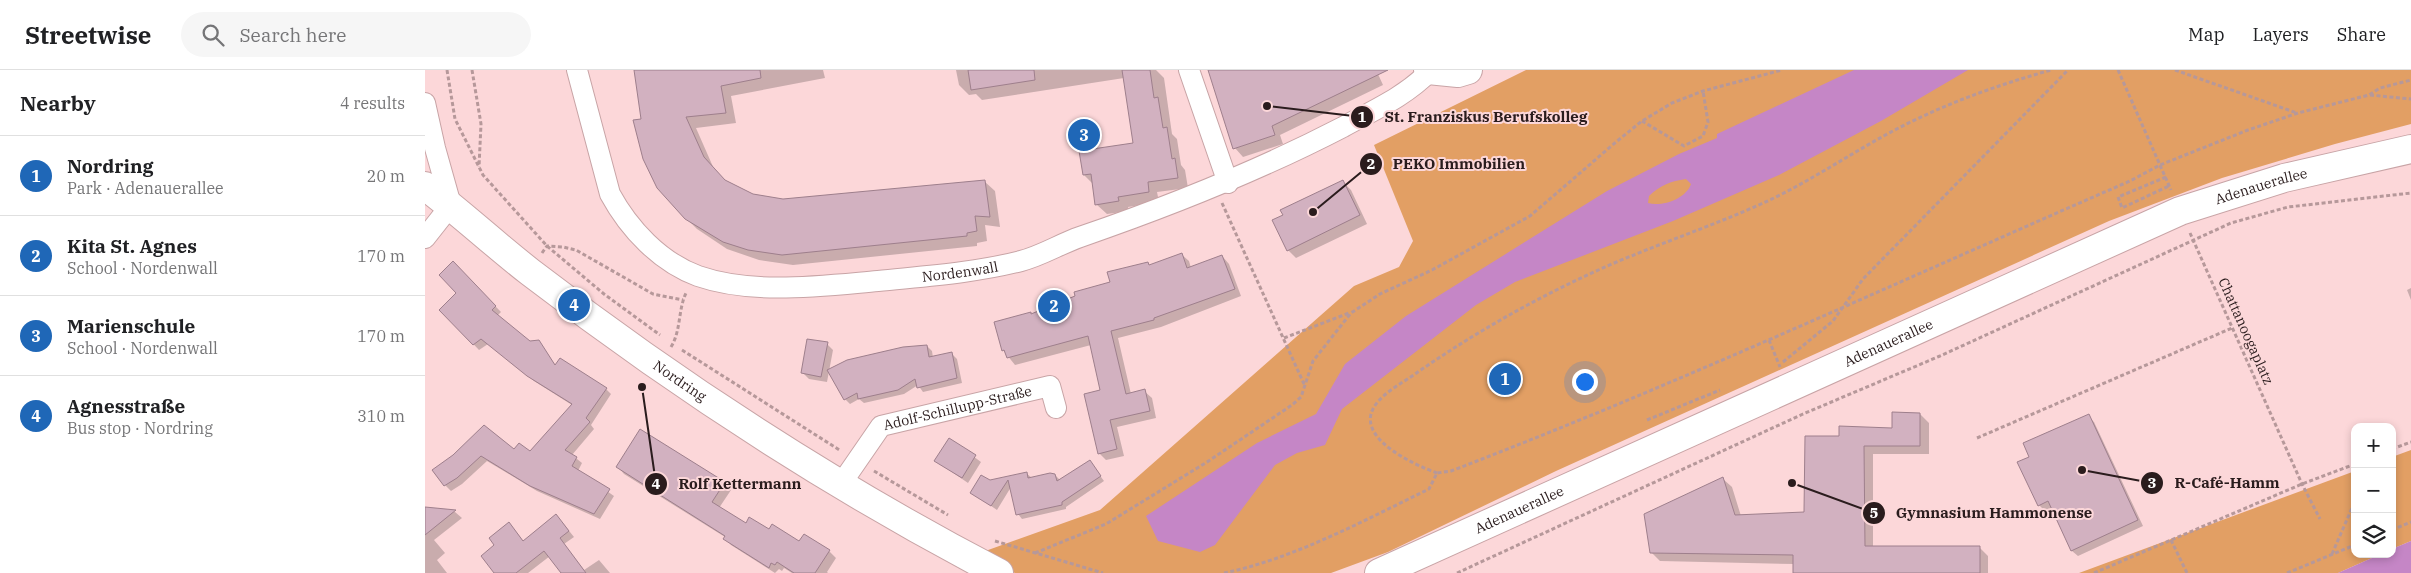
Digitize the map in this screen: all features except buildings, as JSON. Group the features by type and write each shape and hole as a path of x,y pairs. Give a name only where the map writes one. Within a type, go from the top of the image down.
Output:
{"main road":[{"name":"Nordenwall","path":"1429,71 1459,74 1468,70"},
{"name":"Adenauerallee","path":"1379,573 2175,198 2284,178 2411,149"},
{"name":"Nordring","path":"425,186 451,205 528,271 658,367 841,484 924,534 999,573"},
{"name":"Nordring","path":"924,534 945,560 962,573"}],"street":[{"name":"Nordenwall","path":"577,70 595,145 610,194 620,212 635,232 675,264 695,275 717,282 773,287 851,283 968,273 1024,260 1067,242 1222,185 1389,102 1416,86 1429,71"},
{"path":"1189,70 1222,185"},
{"path":"425,103 451,205 425,238"},
{"name":"Adolf-Schillupp-Straße","path":"841,484 881,426 1051,386 1055,408"}],"path":[{"path":"447,70 455,119 479,168 483,175 547,246 604,294 673,344 857,461 955,520"},
{"path":"472,70 481,124 479,168"},
{"path":"1284,338 1351,313 1380,294 1432,270 1530,216 1643,121 1672,103 1703,90 1782,70"},
{"path":"2051,70 1995,85 1915,119 1762,204 1611,264 1518,310 1457,344 1375,404 1371,415 1370,427 1379,440 1424,468 1437,473 1451,471 1566,427 1769,340 2121,185 2160,165 2298,113 2369,95 2380,88 2411,80"},
{"path":"1771,369 1779,365 1833,321 1863,279 2068,70"},
{"name":"Chattanoogaplatz","path":"2118,70 2302,484 2320,519"},
{"path":"2175,70 2298,113"},
{"path":"1643,121 1684,146 1703,136 1708,122 1703,90"},
{"path":"2369,95 2411,99"},
{"path":"2166,177 2118,197 2122,208 2175,198"},
{"path":"1222,185 1305,385"},
{"path":"1457,573 1803,414 1940,356 2231,223 2288,207 2411,193"},
{"path":"528,271 547,246"},
{"path":"547,246 563,246 576,250 653,294 683,300"},
{"path":"676,338 682,306"},
{"path":"1035,553 1106,524 1145,501 1292,405 1301,397 1313,361 1351,313"},
{"path":"1977,438 2233,328"},
{"path":"1769,340 1779,365"},
{"path":"1647,420 1726,387"},
{"path":"2396,448 2411,442"},
{"path":"2094,573 2302,484 2351,466"},
{"path":"1224,573 1248,568 1383,511 1429,489 1437,473"},
{"path":"2332,554 2351,510"},
{"path":"2396,528 2411,522"},
{"path":"994,540 1103,573"},
{"path":"2171,540 2187,573"},
{"path":"2287,573 2351,547"}],"shaded area":[{"path":"1526,70 2411,70 2411,124 2335,144 2222,178 2109,221 1556,471 1388,552 1331,573 1015,573 977,554 1100,510 1354,286 1399,267 1413,241 1374,145"},
{"path":"1854,70 1968,70 1881,121 1779,175 1673,221 1515,282 1476,305 1342,409 1325,445 1297,453 1275,465 1215,545 1200,552 1158,541 1146,516 1257,443 1316,414 1345,364 1406,316 1607,191 1679,154 1717,138 1717,134","holes":["1686,179 1691,184 1684,194 1673,201 1660,204 1648,203 1649,196 1666,184"]},
{"path":"2411,450 2411,541 2396,547 2396,468 2396,456"},
{"path":"2351,472 2351,558 2372,558 2338,573 2079,573"},
{"path":"2411,541 2411,573 2338,573 2372,558 2396,558 2396,547"}],"place":[{"name":"St. Franziskus Berufskolleg","path":"1267,106"},
{"name":"Marienschule","path":"1084,135"},
{"name":"PEKO Immobilien","path":"1313,212"},
{"name":"Agnesstraße","path":"574,305"},
{"name":"Kita St. Agnes","path":"1054,306"},
{"name":"Nordring","path":"1505,379"},
{"name":"Rolf Kettermann","path":"642,387"},
{"name":"R-Café-Hamm","path":"2082,470"},
{"name":"Gymnasium Hammonense","path":"1792,483"}]}
